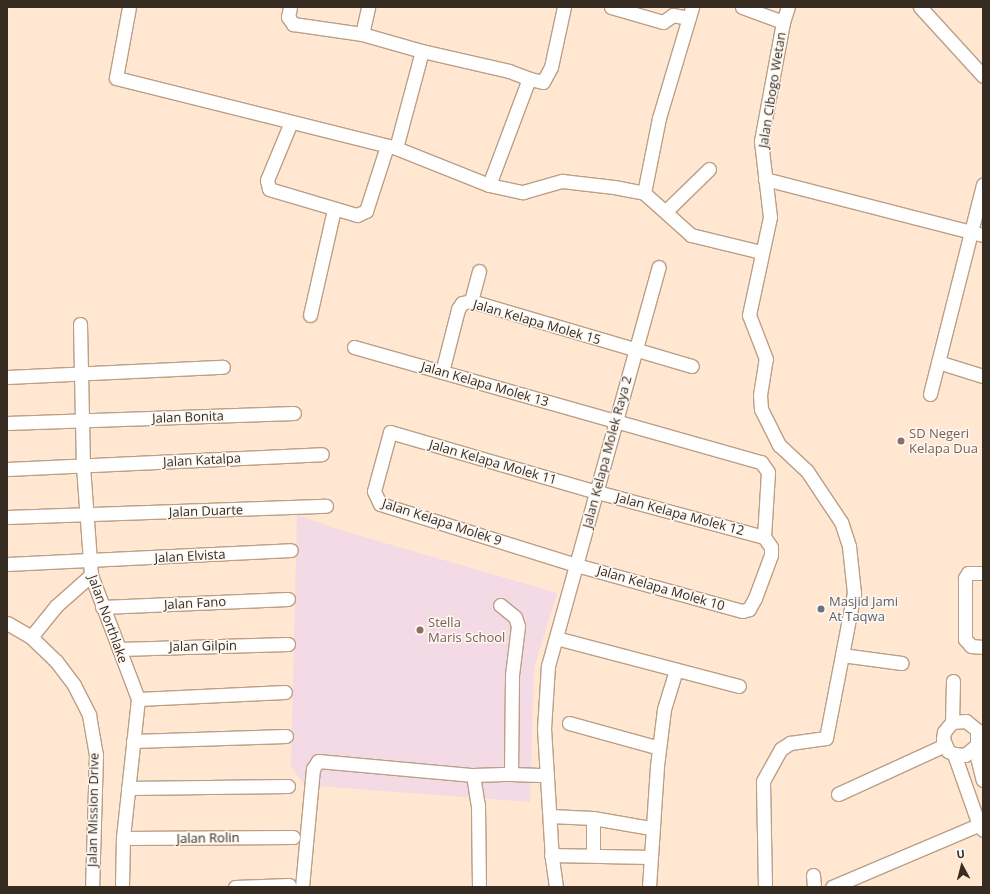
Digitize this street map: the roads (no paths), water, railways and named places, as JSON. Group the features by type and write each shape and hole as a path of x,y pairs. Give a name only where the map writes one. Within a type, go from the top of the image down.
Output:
{"street":[{"path":"129,7 116,78 391,147 488,185 527,192 562,182 614,187 644,193 666,211 679,227 691,235 761,252"},
{"path":"290,7 288,17 293,24 362,34 422,51 509,71 543,82 551,67 564,7"},
{"path":"362,34 368,7"},
{"path":"611,7 663,22 673,15 691,13 659,118 644,193"},
{"path":"742,7 783,22"},
{"name":"Jalan Cibogo Wetan","path":"764,887 763,781 781,749 790,743 826,738 854,593 853,572 846,532 806,471 776,441 760,404 766,359 748,315 770,217 761,141 783,22 788,7"},
{"path":"920,7 983,76"},
{"path":"291,122 267,180 268,186 271,190 357,215 365,213 391,147 422,51"},
{"path":"488,185 530,79"},
{"path":"666,211 709,169"},
{"path":"765,179 983,235"},
{"path":"930,394 983,185"},
{"path":"310,315 334,209"},
{"name":"Jalan Kelapa Molek Raya 2","path":"552,857 544,729 548,666 659,266"},
{"path":"471,301 479,271"},
{"name":"Jalan Kelapa Molek 15","path":"442,372 458,309 462,304 471,301 692,366"},
{"name":"Jalan Northlake","path":"80,324 83,466 91,576 138,699 123,838 122,887"},
{"name":"Jalan Kelapa Molek 13","path":"354,347 761,462 766,466 768,474 764,537"},
{"path":"938,362 983,376"},
{"path":"7,377 223,367"},
{"name":"Jalan Bonita","path":"7,423 294,412"},
{"name":"Jalan Kelapa Molek 11","path":"390,432 596,492"},
{"name":"Jalan Kelapa Molek 9","path":"390,432 374,491 380,504 576,564"},
{"name":"Jalan Katalpa","path":"7,469 322,454"},
{"name":"Jalan Kelapa Molek 12","path":"596,492 764,537"},
{"name":"Jalan Duarte","path":"7,517 326,506"},
{"name":"Jalan Kelapa Molek 10","path":"576,564 746,610 755,598 771,555 770,547 764,537"},
{"name":"Jalan Elvista","path":"7,564 290,550"},
{"path":"977,646 965,639 965,578 968,573 978,572"},
{"path":"31,636 56,606 91,576"},
{"name":"Jalan Fano","path":"102,607 288,599"},
{"path":"500,605 516,617 518,626 512,676 511,774"},
{"name":"Jalan Mission Drive","path":"7,623 31,636 56,661 74,685 89,715 96,755 92,887"},
{"path":"556,638 739,686"},
{"name":"Jalan Gilpin","path":"119,649 288,644"},
{"path":"842,655 901,663"},
{"path":"650,887 651,828 659,748 664,709 676,670"},
{"path":"832,887 982,826 949,750 944,732 952,722 953,681"},
{"path":"138,699 285,692"},
{"path":"838,794 949,750 965,755 975,749 979,740 980,730 966,720 952,722"},
{"path":"570,723 659,748"},
{"path":"134,741 286,736"},
{"path":"975,749 983,780"},
{"path":"302,887 313,769 318,760 473,775 547,775"},
{"path":"473,775 478,805 479,887"},
{"path":"128,788 288,786"},
{"path":"550,816 593,818 651,828"},
{"path":"593,818 593,855"},
{"name":"Jalan Rolin","path":"123,838 293,837"},
{"path":"552,857 593,855 650,858"},
{"path":"548,887 552,857"},
{"path":"552,857 556,887"},
{"path":"235,887 288,885"}],"place":[{"name":"SD Negeri Kelapa Dua","path":"901,441"},
{"name":"Masjid Jami At Taqwa","path":"821,609"},
{"name":"Stella Maris School","path":"420,630"}]}
